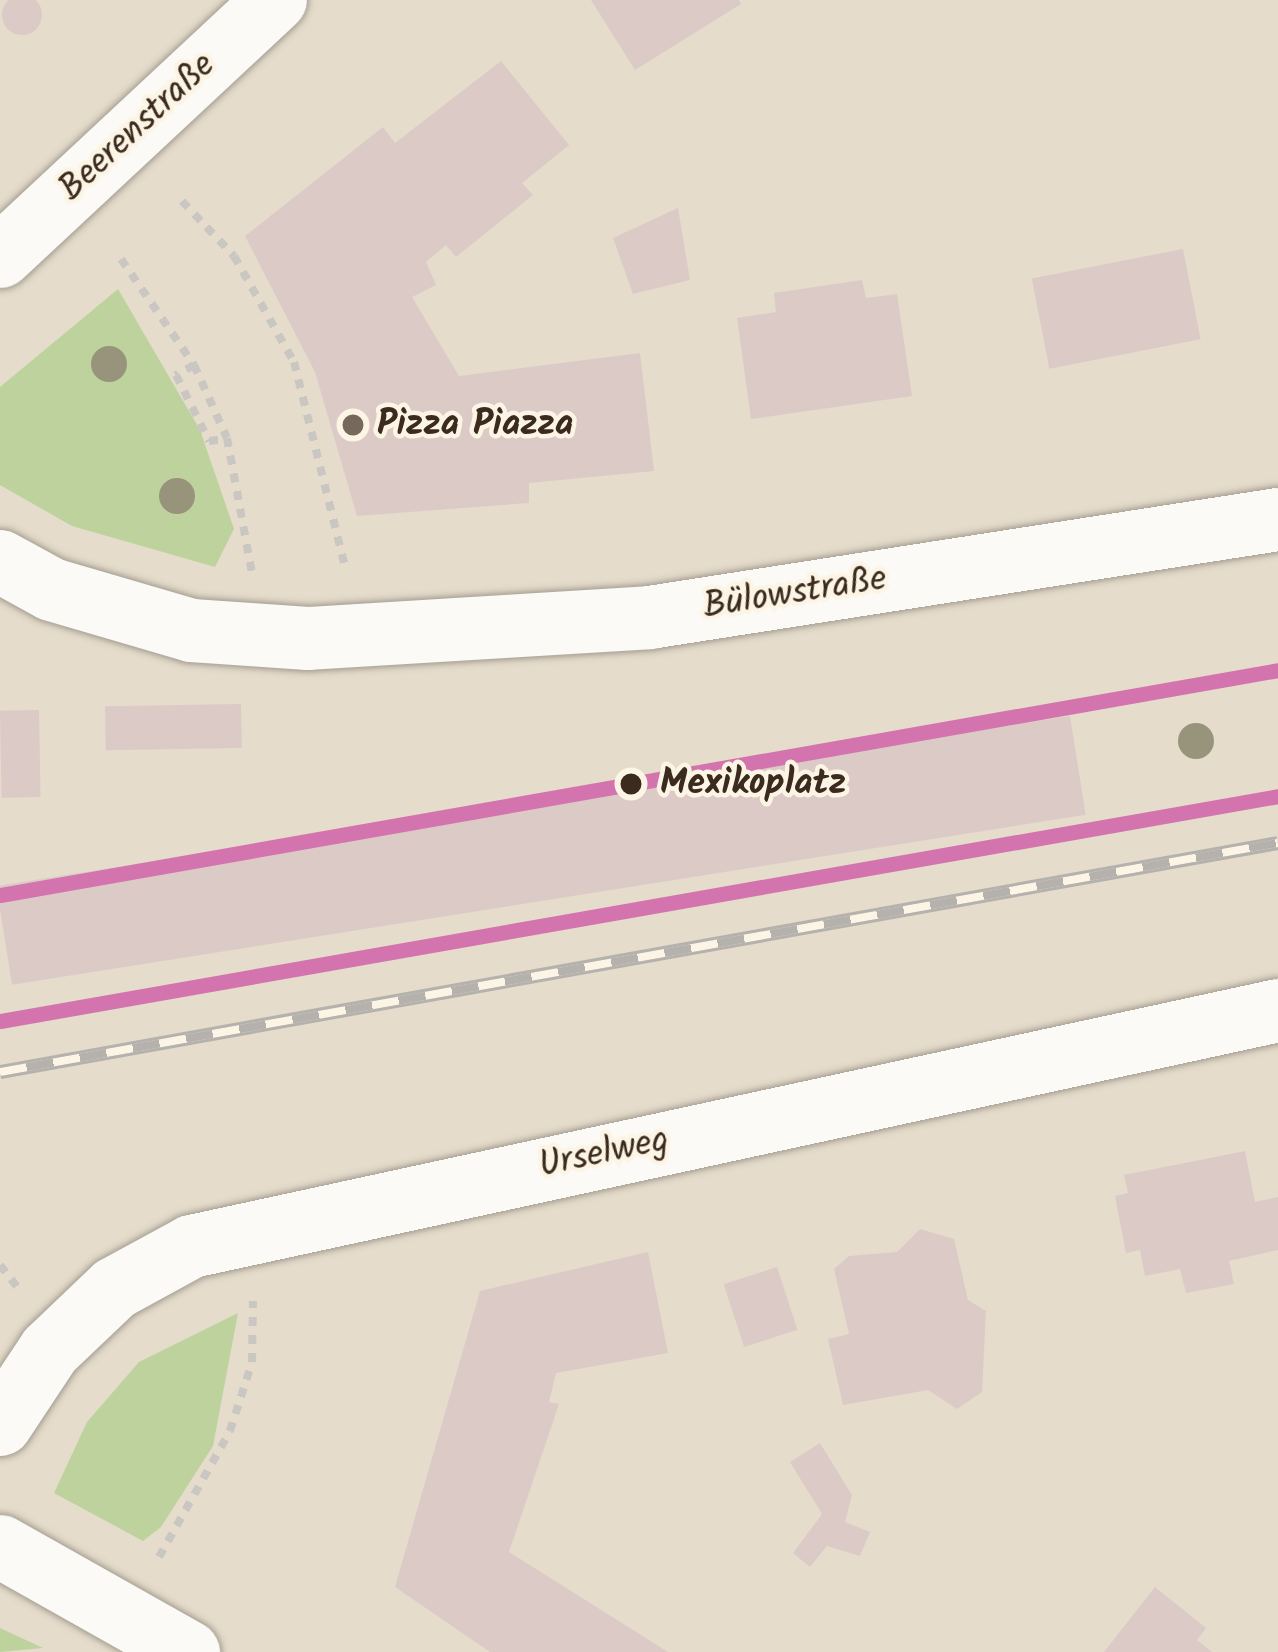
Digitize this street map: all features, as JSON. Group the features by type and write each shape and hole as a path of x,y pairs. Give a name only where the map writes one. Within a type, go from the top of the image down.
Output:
{"street":[{"name":"Beerenstraße","path":"0,256 275,0"},
{"name":"Bülowstraße","path":"0,561 51,589 191,629 308,638 649,617 1278,519"},
{"name":"Urselweg","path":"0,1424 49,1350 114,1288 191,1246 1278,1010"},
{"path":"0,1546 188,1652"}],"path":[{"path":"182,201 234,256 294,362 347,576"},
{"path":"121,260 194,365 227,438 253,580"},
{"path":"194,365 176,376 209,441 227,438"},
{"path":"159,1557 230,1431 251,1362 253,1293"}],"green space":[{"path":"118,289 200,430 234,529 215,567 72,526 0,485 0,387"},
{"path":"238,1313 213,1446 161,1527 143,1541 54,1493 87,1422 139,1362"},
{"path":"0,1628 43,1648 0,1652"}],"building":[{"path":"22,-5 36,1 42,15 36,29 22,35 8,29 2,15 8,1"},
{"path":"591,0 739,0 741,4 635,70"},
{"path":"501,61 569,145 522,183 533,195 456,257 446,245 426,262 436,285 412,297 459,376 640,353 654,471 529,483 529,503 357,516 315,372 245,236 383,127 395,143"},
{"path":"678,208 690,280 633,294 613,238"},
{"path":"1183,249 1201,339 1049,369 1032,278"},
{"path":"862,280 866,298 897,294 912,396 751,419 737,318 776,312 774,293"},
{"path":"241,704 242,748 106,750 105,706"},
{"path":"39,710 41,797 2,798 0,711"},
{"path":"1070,716 1086,815 12,985 0,885"},
{"path":"1245,1151 1255,1202 1278,1197 1278,1250 1229,1261 1234,1284 1186,1293 1180,1269 1145,1276 1140,1250 1126,1253 1115,1196 1128,1193 1124,1175"},
{"path":"920,1229 954,1239 968,1300 986,1311 982,1392 957,1409 928,1390 843,1405 828,1339 849,1334 834,1269 849,1256 897,1252"},
{"path":"648,1252 668,1353 556,1373 549,1402 559,1404 509,1552 668,1652 490,1652 395,1587 480,1291"},
{"path":"777,1267 797,1330 744,1347 724,1284"},
{"path":"820,1443 852,1495 845,1522 870,1532 860,1556 827,1546 810,1567 793,1553 822,1514 790,1462"},
{"path":"1155,1587 1206,1628 1197,1640 1212,1652 1104,1652"}],"railway":[{"path":"0,1072 1278,843"}],"transit line":[{"path":"0,895 1278,670"},
{"path":"0,1021 1278,796"}],"place":[{"name":"Pizza Piazza","path":"353,425"},
{"name":"Mexikoplatz","path":"631,784"}]}
